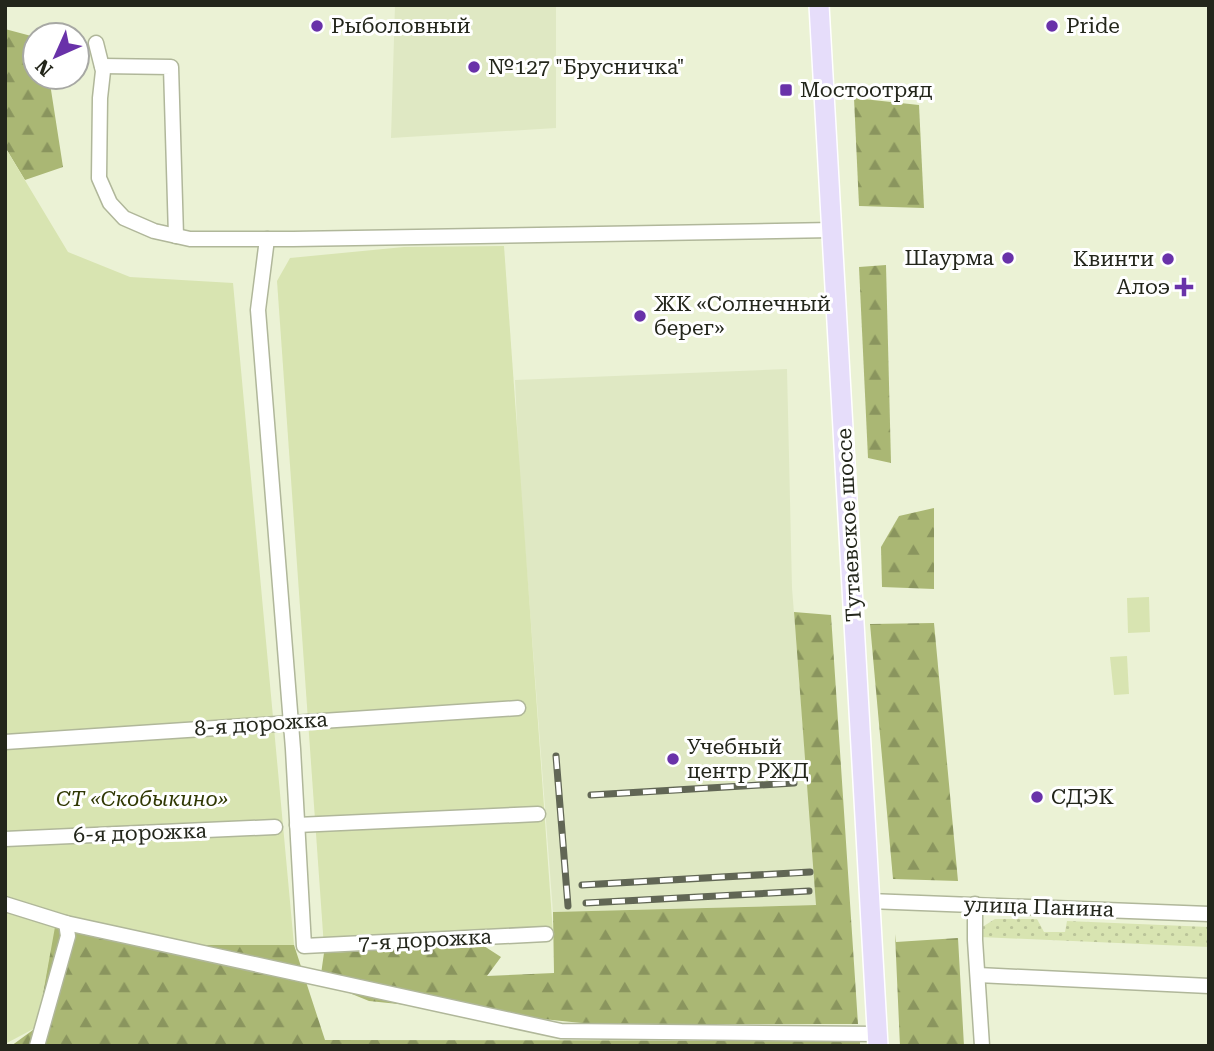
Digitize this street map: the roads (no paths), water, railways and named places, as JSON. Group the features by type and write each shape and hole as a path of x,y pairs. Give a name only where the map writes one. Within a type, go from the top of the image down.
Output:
{"main road":[{"name":"Тутаевское шоссе","path":"819,5 878,1040"}],"street":[{"path":"96,43 102,66 99,178 110,202 124,218 154,231 190,239 267,239 833,230"},
{"path":"102,66 172,67 176,236"},
{"path":"267,239 258,310 297,825 538,814"},
{"name":"8-я дорожка","path":"5,742 518,708"},
{"name":"7-я дорожка","path":"297,825 304,946 546,934"},
{"name":"6-я дорожка","path":"5,839 275,827"},
{"name":"улица Панина","path":"869,901 1209,914"},
{"path":"5,904 66,923 561,1031 878,1040"},
{"path":"975,904 982,1046"},
{"path":"37,1046 68,936 66,923"},
{"path":"978,975 1209,986"}],"railway":[{"path":"556,756 568,906"},
{"path":"591,795 794,783"},
{"path":"582,885 810,872"},
{"path":"586,903 809,891"}],"place":[{"name":"Рыболовный","path":"317,26"},
{"name":"Pride","path":"1052,26"},
{"name":"№127 \"Брусничка\"","path":"474,67"},
{"name":"Мостоотряд","path":"786,90"},
{"name":"Шаурма","path":"1008,258"},
{"name":"Квинти","path":"1168,259"},
{"name":"Алоэ","path":"1184,287"},
{"name":"ЖК «Солнечный берег»","path":"640,316"},
{"name":"Учебный центр РЖД","path":"673,759"},
{"name":"СДЭК","path":"1037,797"}],"park label":[{"name":"СТ «Скобыкино»","path":"142,799"}]}
